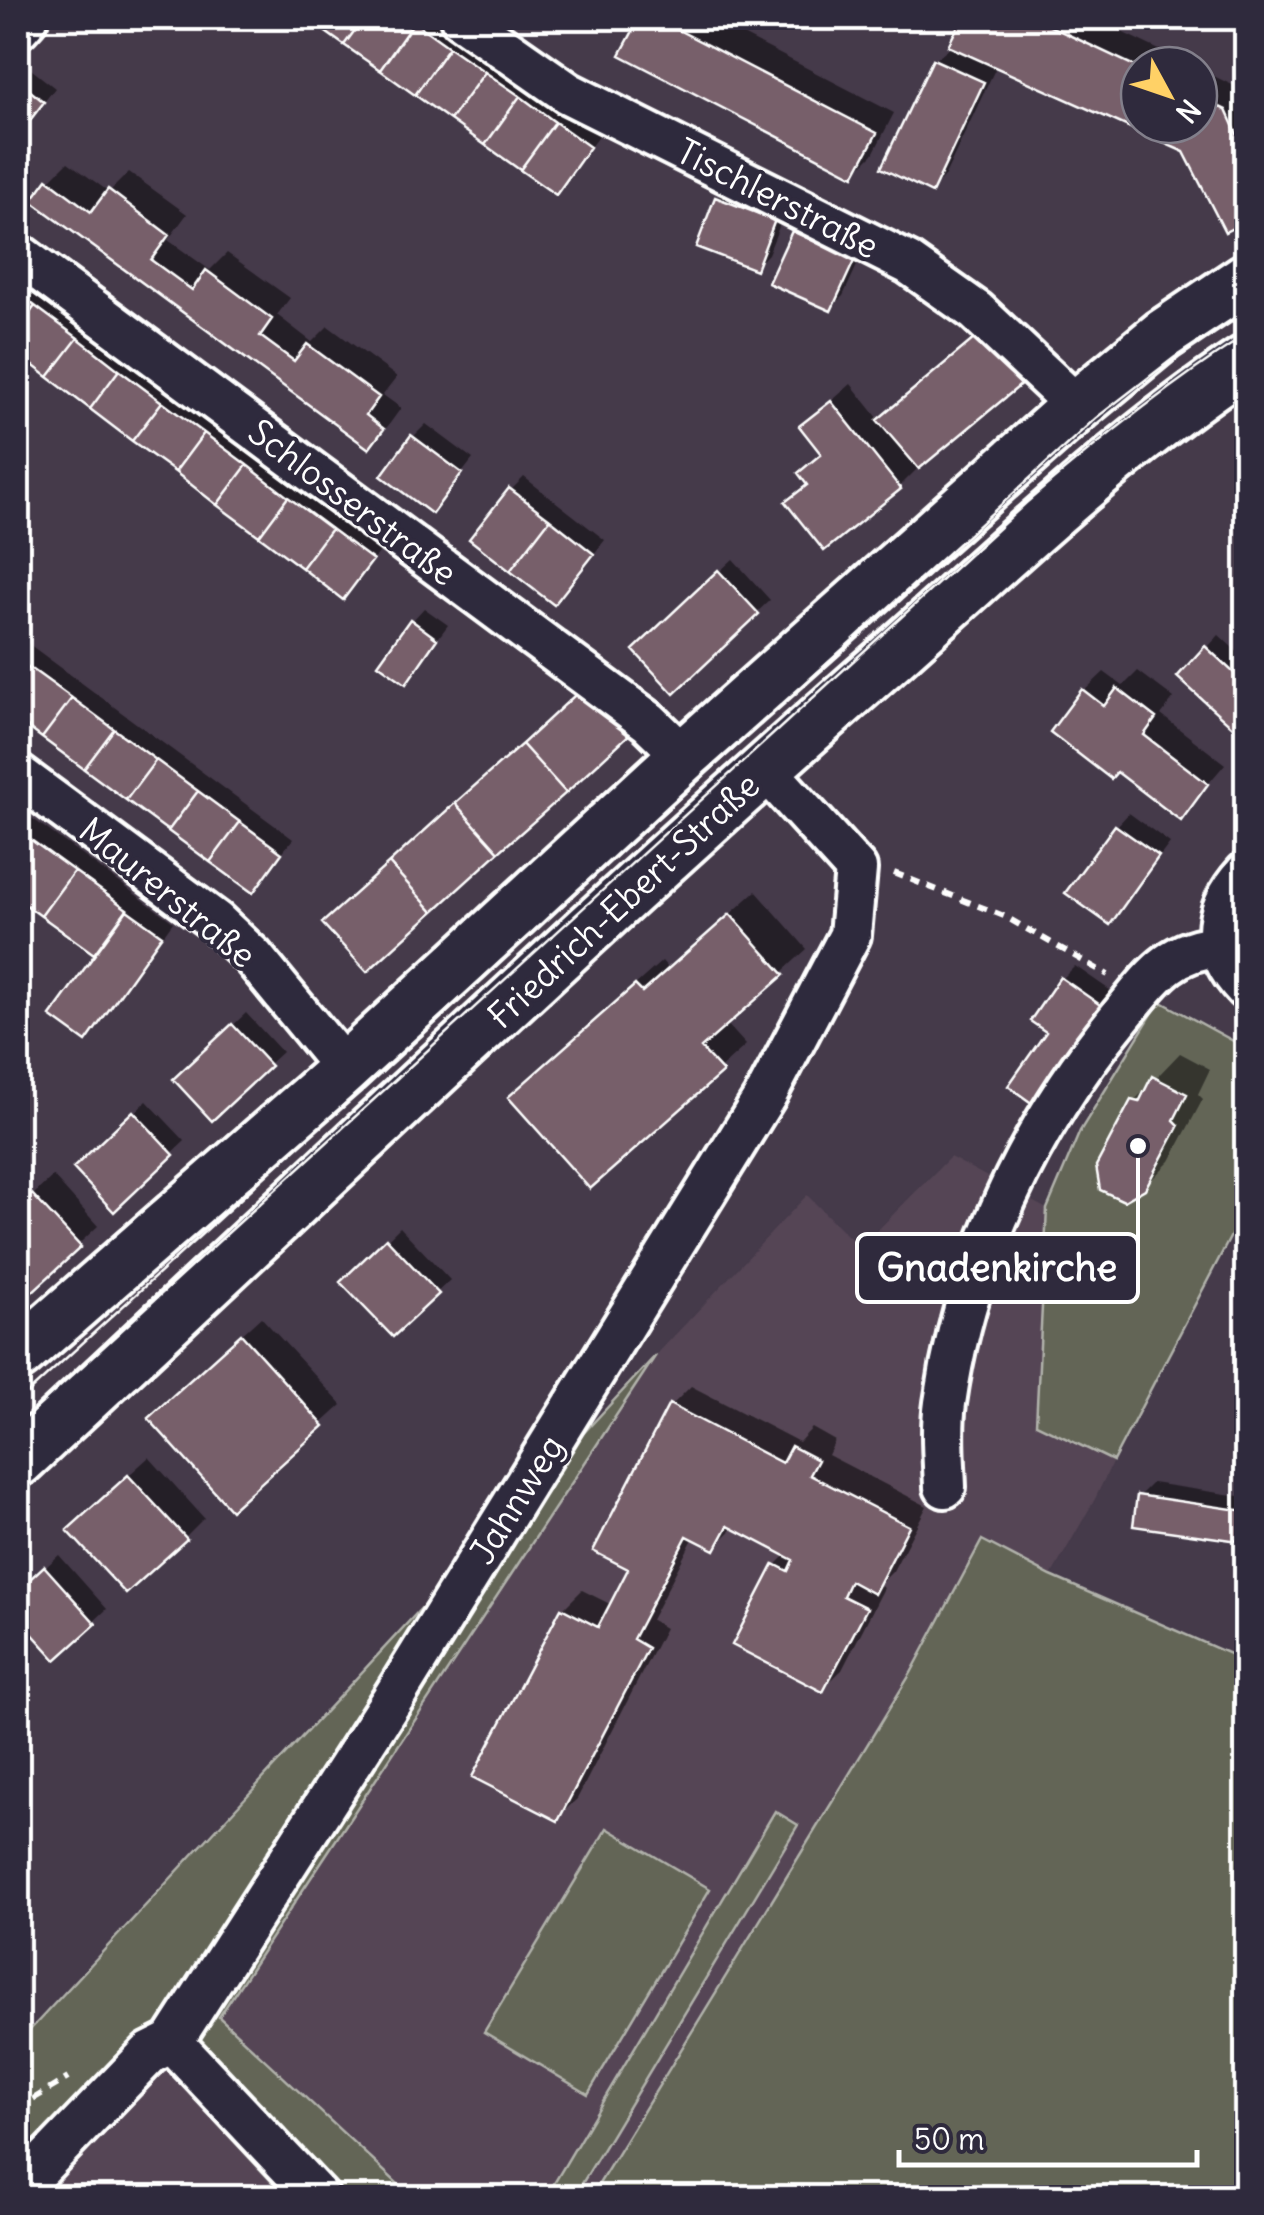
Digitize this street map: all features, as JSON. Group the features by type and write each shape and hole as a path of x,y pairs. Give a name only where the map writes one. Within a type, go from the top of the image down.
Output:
{"main road":[{"name":"Friedrich-Ebert-Straße","path":"18,1356 344,1069 684,756 1077,406 1163,335 1246,278"},
{"name":"Friedrich-Ebert-Straße","path":"18,1462 764,768 1128,450 1196,394 1246,360"}],"street":[{"path":"18,28 27,18"},
{"name":"Tischlerstraße","path":"461,18 568,93 908,264 976,311 1077,406"},
{"name":"Schlosserstraße","path":"18,254 649,722 684,756"},
{"path":"764,768 856,869"},
{"name":"Maurerstraße","path":"18,774 215,921 253,956 344,1069"},
{"name":"Jahnweg","path":"18,2190 150,2053 172,2042 396,1695 768,1093 850,936 856,869"},
{"path":"1246,873 1228,896 1218,925 1220,946 1230,973 1246,989"},
{"path":"944,1487 944,1406 961,1325 1020,1163 1078,1068 1165,966 1192,948 1220,946"},
{"path":"172,2042 319,2198"}],"path":[{"path":"856,869 889,871 1004,916 1140,994"}],"shaded area":[{"path":"950,1157 1047,1209 1036,1424 1113,1461 1095,1499 1051,1576 982,1541 911,1673 591,2197 412,2197 219,2017 656,1355 807,1195 860,1248"},
{"path":"165,2066 286,2197 36,2198"}],"green space":[{"path":"1160,1001 1246,1048 1246,1207 1113,1461 1036,1424 1047,1209 1080,1131"},
{"path":"656,1355 219,2017 412,2197 286,2197 165,2067 36,2197 18,2197 18,2043"},
{"path":"982,1540 1051,1576 1246,1661 1246,2197 591,2197 911,1673"},
{"path":"775,1811 798,1825 574,2197 546,2197"},
{"path":"607,1828 710,1889 588,2094 484,2032"}],"building":[{"path":"311,18 364,18 344,45"},
{"path":"364,18 408,18 414,22 380,70 344,45"},
{"path":"640,18 655,18 877,133 854,176 620,55"},
{"path":"962,18 1033,18 1119,59 1119,123 948,46"},
{"path":"414,22 449,47 415,95 380,70"},
{"path":"449,47 485,72 450,120 415,95"},
{"path":"933,59 984,82 932,193 881,168"},
{"path":"485,72 520,96 485,145 450,120"},
{"path":"18,81 44,102 18,136"},
{"path":"520,96 555,122 520,170 485,145"},
{"path":"1219,107 1226,110 1246,154 1246,221 1225,232 1184,152 1168,145 1219,145"},
{"path":"555,122 590,147 556,195 520,170"},
{"path":"47,179 91,212 108,189 169,235 151,260 192,290 206,270 272,319 260,336 294,361 307,344 379,397 366,415 384,429 369,449 31,201"},
{"path":"715,197 775,220 756,270 696,247"},
{"path":"792,231 855,259 831,311 768,283"},
{"path":"18,293 35,306 18,329"},
{"path":"35,306 78,338 48,377 18,354 18,329"},
{"path":"981,333 1023,383 919,469 877,420"},
{"path":"78,338 119,370 90,409 48,377"},
{"path":"119,370 162,402 132,441 90,409"},
{"path":"831,401 901,489 824,551 785,502 807,485 798,473 821,454 799,426"},
{"path":"162,402 204,433 175,472 132,441"},
{"path":"204,433 247,465 217,505 175,472"},
{"path":"411,435 462,473 432,514 381,476"},
{"path":"247,465 288,497 259,536 217,505"},
{"path":"509,488 550,519 510,571 469,539"},
{"path":"288,497 331,529 302,568 259,536"},
{"path":"550,519 594,554 554,605 510,571"},
{"path":"331,529 373,560 343,600 302,568"},
{"path":"718,570 759,614 674,694 633,650"},
{"path":"410,619 437,639 406,684 378,664"},
{"path":"1205,646 1246,684 1246,739 1177,677"},
{"path":"29,667 72,698 42,738 18,720 18,683"},
{"path":"588,683 632,732 566,793 522,744"},
{"path":"1117,688 1156,718 1144,735 1208,784 1181,821 1117,772 1111,779 1050,732 1082,689 1104,706"},
{"path":"72,698 114,729 84,769 42,738"},
{"path":"114,729 156,760 126,800 84,769"},
{"path":"522,744 566,793 499,852 455,803"},
{"path":"156,760 198,791 168,831 126,800"},
{"path":"198,791 240,822 210,862 168,831"},
{"path":"455,803 499,852 433,912 389,863"},
{"path":"240,822 282,853 253,893 210,862"},
{"path":"1115,825 1159,856 1110,925 1065,893"},
{"path":"20,832 74,871 41,916 18,899"},
{"path":"389,863 433,912 367,972 322,923"},
{"path":"74,871 127,909 94,954 41,916"},
{"path":"127,910 162,935 86,1042 50,1016"},
{"path":"730,914 784,975 701,1048 723,1072 590,1189 508,1097 635,985 642,992"},
{"path":"1060,977 1106,1009 1037,1107 1008,1086 1046,1032 1030,1021"},
{"path":"232,1024 271,1066 212,1121 173,1079"},
{"path":"1152,1076 1187,1094 1174,1120 1179,1125 1145,1189 1124,1201 1100,1190 1096,1166 1131,1100 1139,1102"},
{"path":"133,1111 174,1155 114,1212 73,1168"},
{"path":"32,1194 81,1247 18,1305 18,1207"},
{"path":"386,1238 439,1294 393,1337 340,1282"},
{"path":"241,1334 324,1426 231,1510 148,1418"},
{"path":"1246,1394 1246,1455 1235,1453"},
{"path":"669,1404 782,1463 791,1446 818,1460 810,1475 909,1526 874,1594 850,1581 843,1596 867,1608 823,1692 732,1645 774,1564 788,1571 793,1560 728,1526 715,1550 687,1536 633,1639 648,1648 558,1821 472,1777 561,1608 598,1627 628,1569 593,1551"},
{"path":"128,1475 187,1539 126,1594 67,1530"},
{"path":"1137,1495 1246,1511 1246,1542 1133,1526"},
{"path":"44,1566 96,1624 56,1660 18,1618 18,1590"}],"tram line":[{"path":"18,1402 1096,418 1175,357 1246,310"},
{"path":"18,1425 1026,503 1133,415 1246,335"}],"place":[{"name":"Gnadenkirche","path":"1138,1146"}]}
